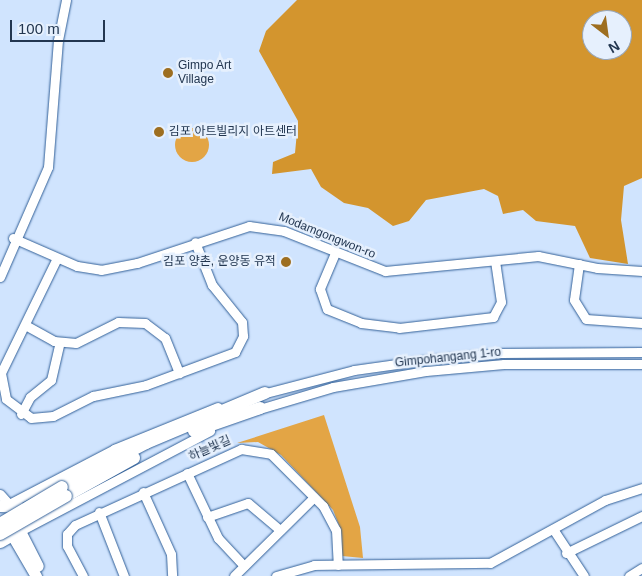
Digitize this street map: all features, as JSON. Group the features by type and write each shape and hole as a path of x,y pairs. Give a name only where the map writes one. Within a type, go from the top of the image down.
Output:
{"highway":[{"path":"8,533 64,492 146,444 265,393"},
{"path":"0,524 154,449 260,408"}],"main road":[{"path":"0,542 8,533 21,511 5,505"},
{"path":"8,533 36,576"},
{"path":"8,533 44,576"}],"street":[{"path":"0,277 47,153 52,43 60,0"},
{"path":"0,267 48,167 58,40 66,0"},
{"name":"Modamgongwon-ro","path":"15,239 84,268 108,270 230,230 263,226 335,253 395,272 549,256 579,264 642,271"},
{"path":"57,258 27,326 6,360 1,379 6,400 21,414 48,418 93,396 179,373 231,356 243,336 240,318 212,285 195,242"},
{"path":"335,253 320,289 327,309 360,323 393,328 493,317 501,302 495,261"},
{"path":"579,264 574,300 581,314 592,322 642,323"},
{"path":"27,326 60,342 83,341 118,322 140,322 165,338 179,373"},
{"path":"21,414 30,397 51,380 60,342"},
{"name":"Gimpohangang 1-ro","path":"5,505 154,430 265,393 354,370 432,359 501,353 642,352"},
{"name":"Gimpohangang 1-ro","path":"8,533 143,462 260,408 333,387 426,371 504,364 642,364"},
{"name":"하늘빛길","path":"83,576 67,546 67,534 99,512 241,449 258,449 276,458 314,496 333,522 338,565"},
{"name":"하늘빛길","path":"187,472 218,538 244,566"},
{"path":"276,576 304,566 483,564 611,497 642,488"},
{"path":"143,492 171,554 172,576"},
{"path":"0,494 5,505"},
{"path":"234,576 314,496"},
{"path":"207,516 248,503 280,530"},
{"path":"99,512 124,576"},
{"path":"566,552 642,516"},
{"path":"553,529 566,552 584,576"},
{"path":"629,576 642,568"}],"shaded area":[{"path":"297,0 642,0 642,178 624,186 621,220 628,264 590,258 575,226 536,221 523,210 503,214 498,196 484,189 426,200 409,221 393,226 368,208 344,203 321,187 311,169 272,174 273,162 295,153 298,121 259,51 266,31"},
{"path":"192,128 204,133 209,145 204,157 192,162 180,157 175,145 180,133"},
{"path":"324,415 360,527 363,558 342,556 340,528 333,510 281,455 258,442 237,443"}],"place":[{"name":"Gimpo Art Village","path":"168,73"},
{"name":"김포 아트빌리지 아트센터","path":"159,132"},
{"name":"김포 양촌, 운양동 유적","path":"286,262"}]}
